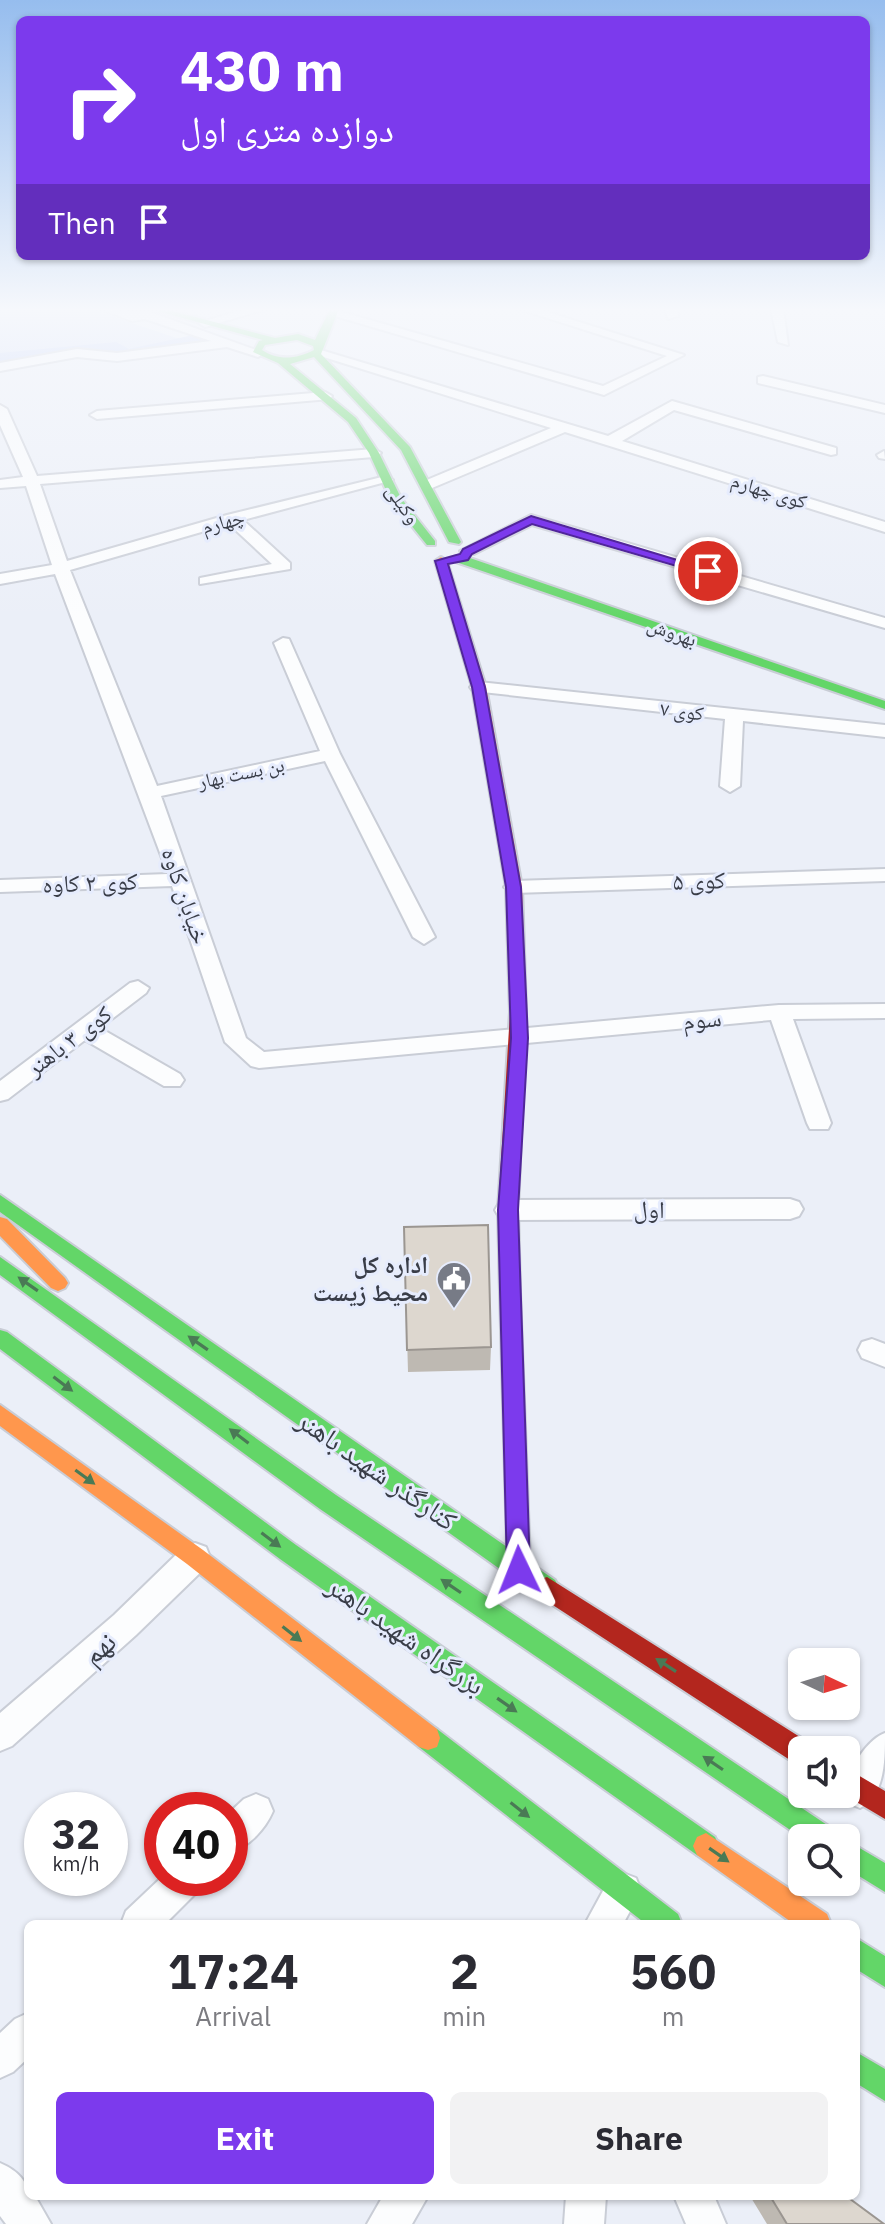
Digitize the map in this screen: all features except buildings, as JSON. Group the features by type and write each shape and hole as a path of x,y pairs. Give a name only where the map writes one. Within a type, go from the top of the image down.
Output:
{"main road":[{"name":"وکیلی","path":"344,413 352,420 374,453 386,480 431,543 424,548 423,554 456,553"},
{"name":"وکیلی","path":"374,413 406,449 427,485 456,553 514,887 519,1038 508,1210 519,1570"},
{"name":"بهروش","path":"456,553 885,705"},
{"name":"کنارگذر شهید باهنر","path":"0,1202 519,1570 788,1744"},
{"path":"0,1224 129,1355"},
{"path":"0,1265 129,1355 328,1502 803,1824"},
{"name":"بزرگراه شهید باهنر","path":"0,1338 288,1552 811,1920"},
{"path":"0,1414 195,1557 624,1907 658,1920"},
{"path":"860,1862 885,1879"},
{"path":"860,1955 885,1973"},
{"path":"860,2069 885,2087"}],"street":[{"name":"خیابان کاوه","path":"2,413 31,479 61,568 150,793 236,1042 259,1060 519,1038"},
{"path":"97,415 124,413"},
{"name":"کوی چهارم","path":"515,413 885,527"},
{"path":"609,442 659,413"},
{"path":"699,413 831,451"},
{"path":"427,485 562,428"},
{"path":"0,484 31,479 374,453"},
{"name":"چهارم","path":"0,579 61,568 232,518 386,480"},
{"path":"206,581 284,566 232,518"},
{"path":"456,553 531,520 885,623"},
{"path":"283,643 331,754 424,937"},
{"name":"کوی ۷","path":"479,687 885,731"},
{"path":"730,786 734,717"},
{"name":"بن بست بهار","path":"150,793 331,754"},
{"name":"کوی ۵","path":"514,887 885,875"},
{"name":"کوی ۲ کاوه","path":"0,886 179,880"},
{"name":"کوی ۳ باهنر","path":"0,1093 138,988"},
{"name":"سوم","path":"519,1038 779,1012 885,1011"},
{"path":"779,1012 819,1123"},
{"path":"85,1030 172,1080"},
{"name":"اول","path":"508,1210 790,1209"},
{"name":"نهم","path":"0,1735 125,1625 195,1557"},
{"path":"864,1793 885,1749"},
{"path":"248,1819 256,1811"},
{"path":"143,1920 168,1896"},
{"path":"608,1920 624,1907"},
{"path":"0,2059 24,2036"},
{"path":"0,2183 31,2224"},
{"path":"387,2224 405,2200"},
{"path":"584,2224 586,2200"},
{"path":"696,2200 706,2224"}],"traffic: fast":[{"path":"343,413 352,420 374,453 396,499 431,543"},
{"path":"372,413 406,449 455,542"},
{"path":"460,559 885,705"},
{"path":"0,1202 547,1588"},
{"path":"0,1265 328,1502 803,1824"},
{"path":"510,1292 519,1570"},
{"path":"0,1338 288,1552 706,1846"},
{"path":"428,1738 663,1920"},
{"path":"860,1862 885,1879"},
{"path":"860,1955 885,1973"},
{"path":"860,2069 885,2087"}],"traffic: slow":[{"path":"441,561 479,687 514,887 518,1012"},
{"path":"0,1224 58,1283"},
{"path":"0,1414 195,1557 428,1738"},
{"path":"706,1846 811,1920"}],"traffic: jam":[{"path":"510,1292 508,1210 518,1012"},
{"path":"547,1588 788,1744"},
{"path":"860,1790 885,1806"}],"place":[{"name":"اداره کل محیط زیست","path":"454,1310"}],"route":[{"path":"519,1570 508,1210 519,1038 514,887 479,687 441,561 464,557 468,551 531,520 708,571"}]}
